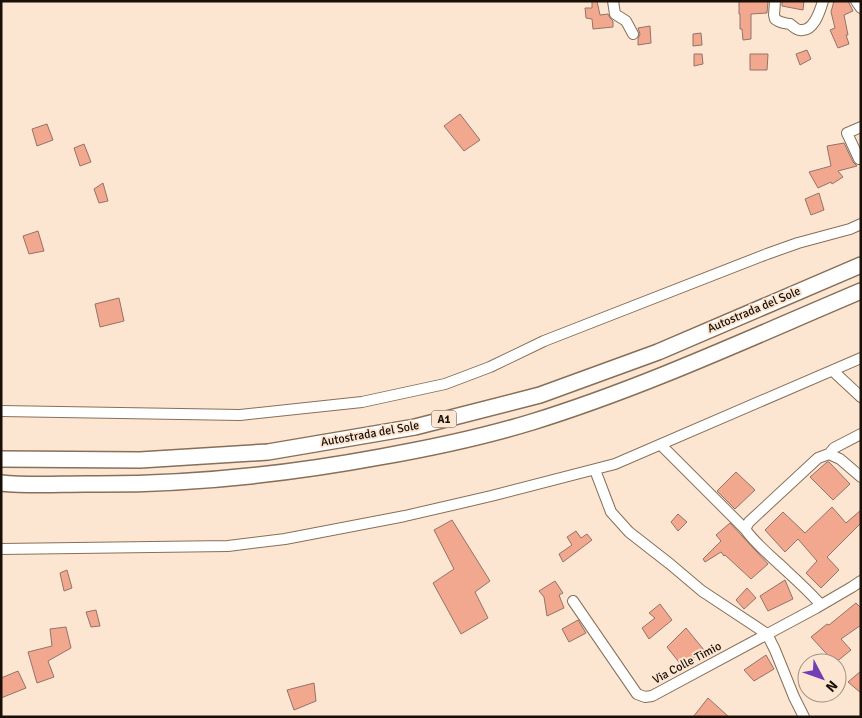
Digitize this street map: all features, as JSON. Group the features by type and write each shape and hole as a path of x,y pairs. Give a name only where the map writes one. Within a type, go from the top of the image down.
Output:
{"highway":[{"name":"Autostrada del Sole","path":"1,459 140,460 268,452 414,426 540,394 658,352 861,265"},
{"name":"Autostrada del Sole","path":"1,483 130,485 248,477 337,465 428,449 495,433 607,397 861,291"}],"street":[{"path":"613,1 615,14 626,21 633,34"},
{"path":"775,1 775,19 778,22 802,30 812,25 816,20 823,1"},
{"path":"856,1 861,8"},
{"path":"859,160 846,133 861,126"},
{"path":"1,411 240,415 362,402 445,384 490,367 553,338 798,242 861,224"},
{"path":"1,549 228,546 285,539 405,516 615,464 861,358"},
{"path":"833,371 861,397"},
{"path":"745,529 749,522 818,458 861,434"},
{"path":"660,445 821,605"},
{"path":"828,454 840,459 861,477"},
{"path":"596,470 611,512 629,532 702,591 767,634 776,650 794,697 804,717"},
{"name":"Via Colle Timio","path":"573,602 637,694 645,697 652,696 852,588 861,581"}],"building":[{"path":"592,1 597,1 600,15 608,14 613,21 613,27 593,29 592,19 586,18 585,8 592,8"},
{"path":"739,1 768,1 767,13 751,14 751,39 743,40 742,29 740,29"},
{"path":"782,1 804,1 803,10 782,6"},
{"path":"834,1 848,1 853,11 844,15 849,44 838,48 830,30 835,28 831,12"},
{"path":"650,26 651,43 638,45 640,34 638,28"},
{"path":"701,33 702,45 693,46 693,34"},
{"path":"807,50 811,59 800,65 796,54"},
{"path":"694,54 702,54 703,64 694,66"},
{"path":"750,54 768,54 767,70 750,70"},
{"path":"460,114 480,140 464,151 444,126"},
{"path":"47,124 53,140 37,146 32,129"},
{"path":"844,143 853,162 857,166 838,171 843,177 832,184 831,182 818,188 809,172 831,166 827,146"},
{"path":"84,144 91,162 80,166 74,148"},
{"path":"103,183 108,201 99,203 94,189"},
{"path":"819,193 824,210 811,215 805,199"},
{"path":"38,231 44,251 29,254 23,236"},
{"path":"119,298 124,321 100,327 95,304"},
{"path":"827,462 850,484 833,500 810,477"},
{"path":"736,472 755,490 735,509 717,491"},
{"path":"832,507 846,523 861,510 861,523 827,557 839,570 821,588 806,573 817,561 798,539 785,552 765,530 783,512 805,533"},
{"path":"678,514 687,522 678,531 671,522"},
{"path":"452,520 490,581 475,592 488,618 461,634 433,583 454,569 434,530"},
{"path":"730,523 768,564 751,579 721,552 705,562 703,559 721,541 716,535"},
{"path":"576,531 581,538 587,534 592,540 563,562 559,554 572,545 567,537"},
{"path":"67,570 72,588 64,591 60,573"},
{"path":"785,580 793,599 768,611 760,596"},
{"path":"555,581 563,593 559,595 564,608 547,616 544,597 539,591"},
{"path":"747,588 756,598 744,609 736,600"},
{"path":"856,603 861,608 861,625 841,639 851,650 847,653 826,653 811,637 827,624 829,625"},
{"path":"660,604 672,620 649,639 642,628 655,618 649,613"},
{"path":"96,610 100,626 91,627 86,612"},
{"path":"578,620 586,633 569,642 562,629"},
{"path":"66,627 71,648 48,661 54,677 37,683 28,652 52,646 50,629"},
{"path":"686,628 704,650 682,666 667,647"},
{"path":"766,655 774,669 754,681 744,670"},
{"path":"18,671 26,688 1,698 1,678"},
{"path":"861,671 861,693 848,682"},
{"path":"314,683 316,701 294,710 287,690"},
{"path":"708,698 729,717 693,717"}]}
